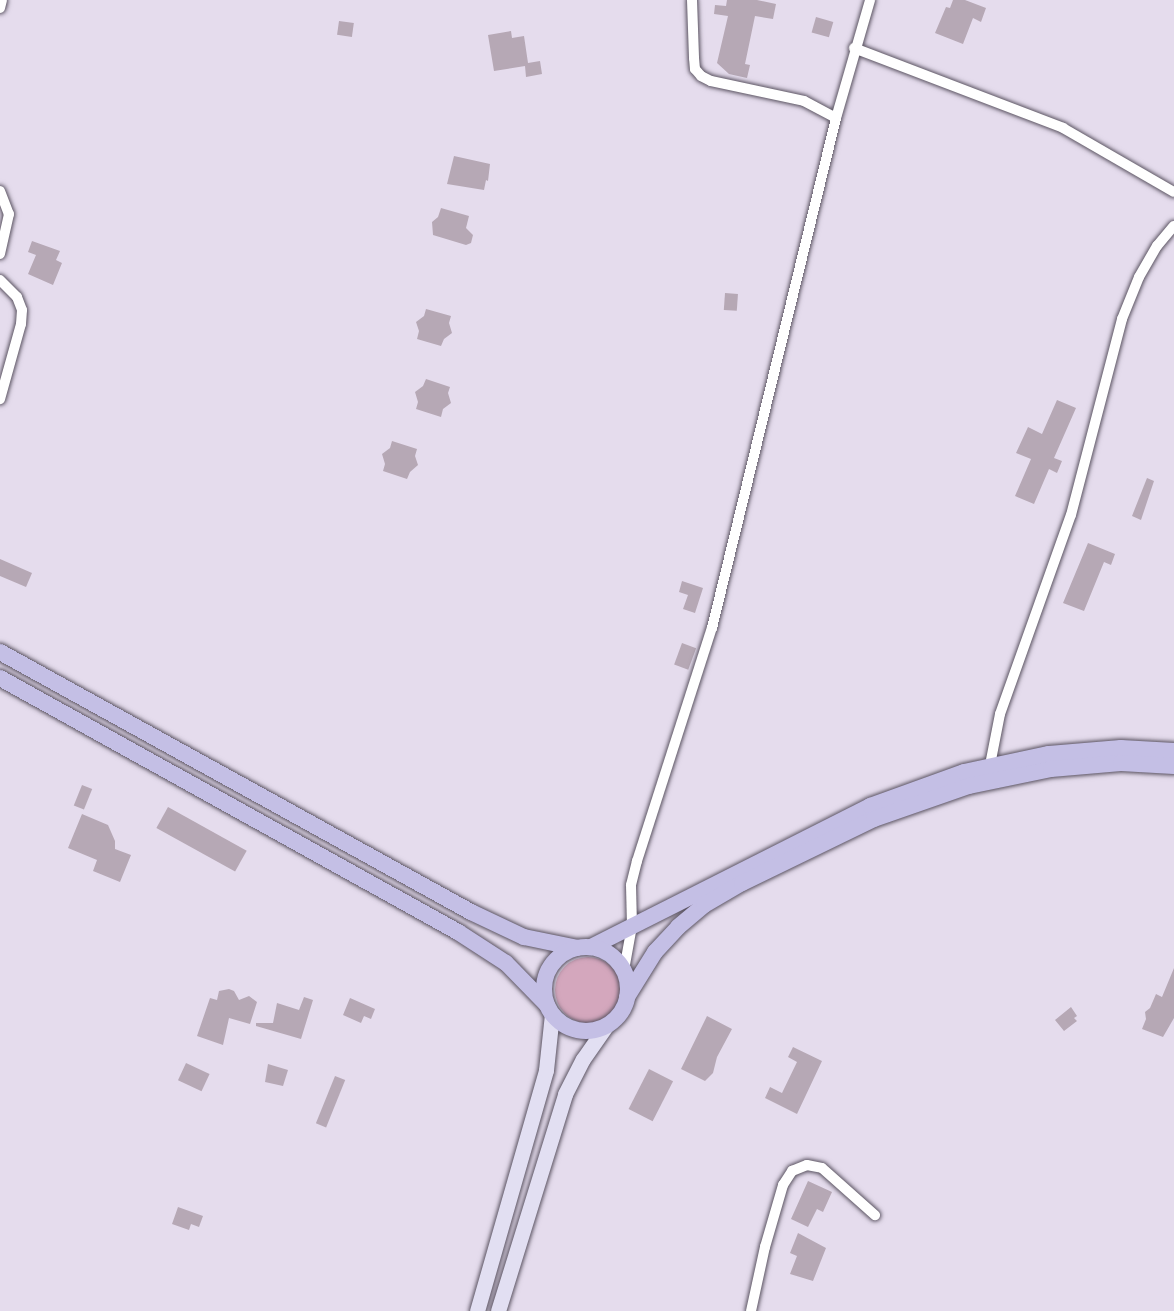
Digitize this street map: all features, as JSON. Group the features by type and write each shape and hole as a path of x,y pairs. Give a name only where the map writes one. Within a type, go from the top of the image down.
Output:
{"main road":[{"path":"0,652 471,912 524,937 584,947 615,959 624,970 627,997"},
{"path":"0,678 458,932 506,963 559,1022 577,1030 597,1030 616,1018 655,952 678,927 704,905 742,883 874,819 969,786 1051,769 1121,763 1174,766"},
{"path":"477,1311 546,1070 550,1010 544,987 549,970 560,956 632,926 870,806 990,765 1049,754 1120,748 1174,751"},
{"path":"498,1311 564,1094 583,1059 606,1026"}],"street":[{"path":"0,8 2,0"},
{"path":"692,0 695,69 701,76 711,81 804,101 836,118"},
{"path":"624,970 632,926 630,897 635,869 712,628 836,118 854,48 870,0"},
{"path":"854,48 1063,128 1174,192"},
{"path":"0,191 9,214 0,254"},
{"path":"990,765 1000,714 1071,515 1122,319 1139,277 1157,246 1174,226"},
{"path":"0,279 17,297 22,310 21,324 0,399"},
{"path":"751,1311 783,1185 792,1171 807,1165 822,1168 875,1215"}],"shaded area":[{"path":"588,957 601,960 611,967 618,977 621,990 618,1003 611,1013 601,1020 588,1023 575,1020 565,1013 558,1003 555,990 558,977 565,967 575,960"}],"building":[{"path":"727,0 757,0 776,4 773,19 755,16 745,64 750,65 747,78 729,74 717,63 728,16 714,14 715,5 726,6"},
{"path":"953,0 965,0 986,8 981,22 973,18 963,44 935,33 946,7 950,8"},
{"path":"816,17 833,22 829,37 812,32"},
{"path":"339,21 354,23 352,37 337,35"},
{"path":"511,31 512,38 524,36 528,63 540,61 542,74 526,77 525,66 494,71 488,35"},
{"path":"454,156 490,164 488,181 486,180 484,190 447,184"},
{"path":"441,208 469,216 466,228 473,235 471,243 466,245 433,235 432,222 438,217"},
{"path":"32,241 60,251 56,260 62,263 53,285 28,274 36,255 28,252"},
{"path":"725,293 738,294 737,311 724,310"},
{"path":"426,309 451,316 449,323 452,333 444,339 441,346 417,339 419,331 416,322 424,316"},
{"path":"426,379 450,387 448,393 451,403 443,409 441,417 416,409 418,402 415,392 423,386"},
{"path":"1057,400 1076,408 1054,458 1062,461 1057,473 1049,469 1034,504 1015,496 1031,459 1016,453 1028,427 1042,434"},
{"path":"392,441 417,449 415,456 418,465 410,472 407,479 383,471 385,464 382,454 390,448"},
{"path":"1147,478 1154,481 1141,520 1132,516"},
{"path":"1088,543 1115,554 1111,565 1104,562 1084,611 1063,603"},
{"path":"0,559 32,573 26,587 0,576"},
{"path":"682,581 703,588 695,613 683,609 688,595 679,592"},
{"path":"682,643 696,648 688,670 674,665"},
{"path":"82,785 92,789 84,810 74,805"},
{"path":"168,807 247,851 235,872 156,828"},
{"path":"82,814 108,825 115,841 115,849 131,855 120,882 93,871 97,860 68,848"},
{"path":"1174,968 1174,1018 1163,1037 1142,1029 1146,1019 1145,1012 1150,1008 1156,994 1162,997"},
{"path":"229,989 234,991 239,1000 249,996 257,1002 250,1024 229,1018 223,1045 197,1036 210,998 217,1000 219,991"},
{"path":"304,997 313,1000 301,1039 256,1026 256,1023 273,1023 277,1003 299,1010"},
{"path":"350,998 375,1009 371,1019 364,1016 361,1023 343,1015"},
{"path":"1071,1007 1077,1016 1074,1018 1077,1021 1064,1031 1055,1020"},
{"path":"707,1016 732,1029 717,1057 713,1073 705,1081 681,1069"},
{"path":"793,1047 822,1061 797,1114 765,1098 770,1087 782,1093 797,1062 788,1057"},
{"path":"186,1063 210,1074 202,1091 178,1080"},
{"path":"268,1064 288,1070 283,1086 265,1082"},
{"path":"649,1069 673,1081 653,1121 629,1109"},
{"path":"335,1076 345,1080 326,1127 316,1123"},
{"path":"808,1181 832,1192 823,1212 817,1209 808,1227 791,1219"},
{"path":"178,1207 203,1216 199,1227 191,1224 189,1230 172,1224"},
{"path":"798,1233 826,1248 813,1281 790,1274 797,1256 790,1253"}]}
